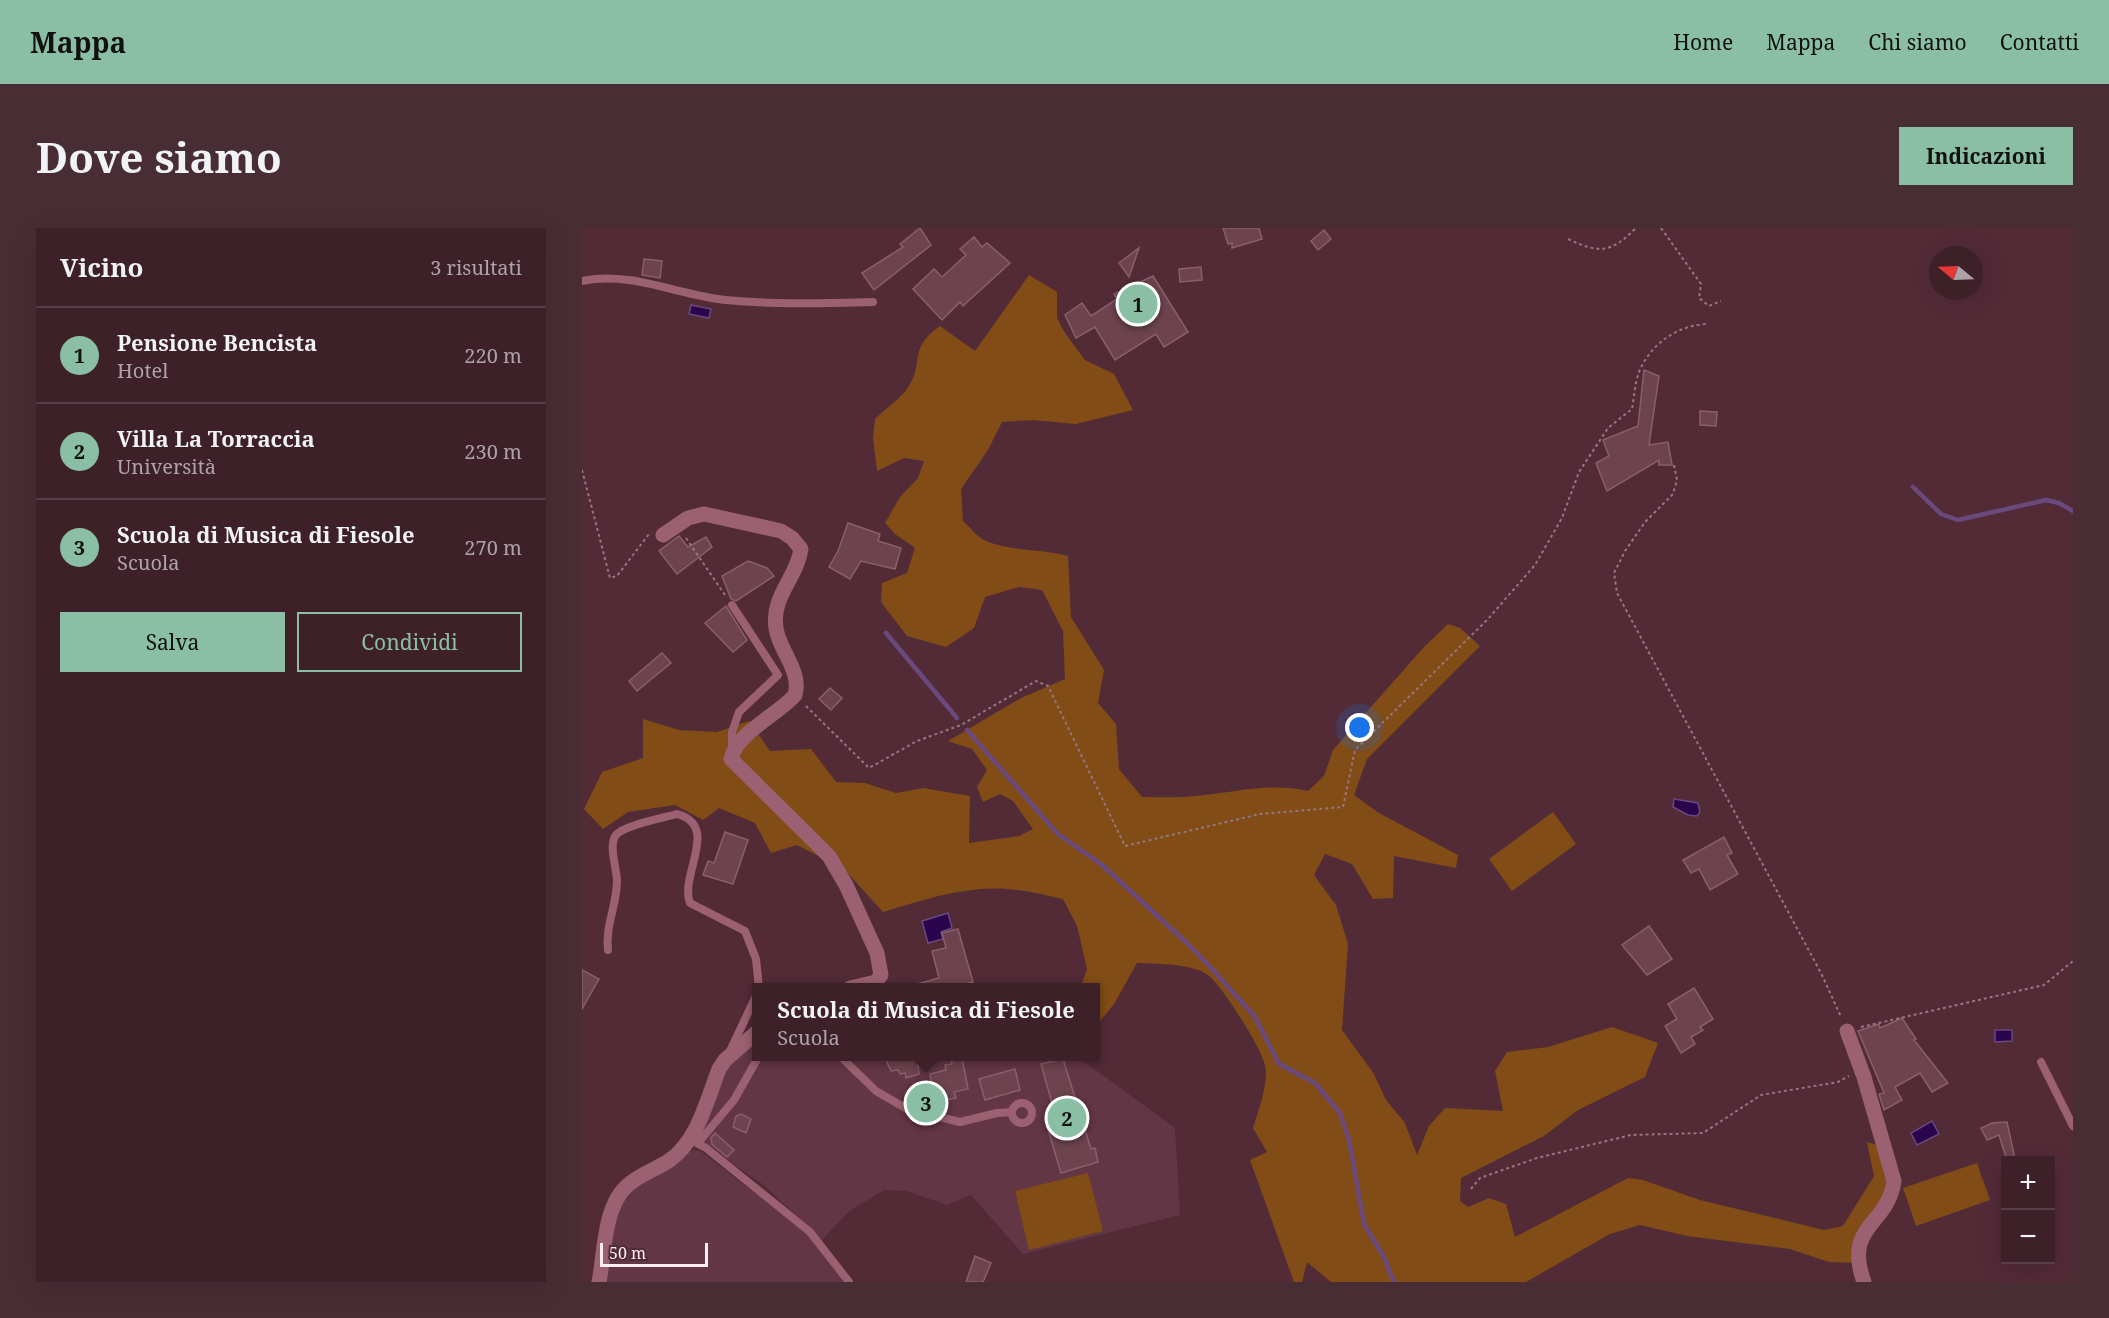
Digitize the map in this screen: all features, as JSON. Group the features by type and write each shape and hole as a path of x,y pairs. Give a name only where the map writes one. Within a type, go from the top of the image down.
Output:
{"street":[{"path":"663,535 688,518 704,514 781,531 798,544 800,556 782,589 776,618 778,639 796,680 795,695 755,728 732,755 733,762 829,856 846,885 877,952 883,983"},
{"path":"1847,1031 1860,1066 1894,1181 1889,1197 1861,1238 1857,1251 1857,1263 1864,1282"},
{"path":"599,1282 612,1211 618,1197 636,1180 671,1160 694,1141 725,1060 752,1036"}],"lane":[{"path":"582,281 619,278 737,301 873,302"},
{"path":"732,605 778,675 739,712 732,732 732,755"},
{"path":"608,950 606,932 615,908 617,881 612,843 615,836 623,830 677,814 685,816 698,831 700,839 688,884 690,903 745,931 756,959 759,983"},
{"path":"725,1060 752,1004"},
{"path":"756,1061 734,1100 694,1141 780,1205 810,1232 849,1282"},
{"path":"845,1061 876,1091 907,1109 960,1122 997,1113 1012,1112"},
{"path":"2041,1062 2073,1126"}],"path":[{"path":"1568,239 1597,251 1620,244 1636,228"},
{"path":"1661,228 1701,284 1699,298 1709,306 1721,301"},
{"path":"795,695 869,768 917,741 961,725 1036,681 1048,686 1125,846 1260,814 1343,807 1355,750 1488,619 1535,565 1562,518 1579,472 1608,428 1632,409 1639,372 1663,338 1691,324 1708,324"},
{"path":"1674,465 1677,480 1673,494 1646,522 1625,551 1614,573 1617,593 1822,975 1847,1031 2044,984 2073,962"},
{"path":"582,470 610,578 617,576 653,529 659,530 663,535"},
{"path":"677,525 732,605"},
{"path":"1471,1189 1480,1178 1536,1158 1631,1135 1703,1133 1761,1095 1838,1082 1860,1066"}],"shaded area":[{"path":"1029,275 1057,292 1057,318 1065,333 1085,360 1114,374 1133,410 1076,424 1033,420 1002,422 988,450 961,489 963,521 981,539 994,544 1068,556 1071,617 1104,670 1098,703 1116,724 1119,769 1142,797 1188,797 1265,788 1308,791 1324,776 1333,750 1424,647 1448,624 1460,628 1480,646 1367,759 1354,795 1379,813 1458,855 1456,868 1394,856 1393,898 1373,899 1352,864 1325,854 1314,875 1336,905 1348,944 1342,1030 1374,1074 1386,1100 1405,1123 1417,1155 1429,1126 1445,1108 1503,1111 1495,1071 1507,1052 1548,1047 1612,1027 1658,1043 1645,1077 1578,1110 1544,1136 1461,1178 1460,1201 1468,1207 1489,1198 1506,1204 1515,1237 1628,1178 1643,1180 1700,1200 1824,1230 1843,1226 1874,1176 1867,1142 1884,1147 1894,1181 1857,1263 1829,1262 1790,1249 1687,1236 1640,1225 1610,1234 1526,1282 1331,1282 1307,1262 1302,1282 1294,1282 1250,1160 1267,1152 1253,1128 1265,1085 1264,1062 1242,1021 1209,976 1185,966 1137,963 1114,1004 1100,1021 1100,983 1082,983 1087,969 1077,926 1063,899 1014,890 976,890 944,895 883,912 844,869 797,845 771,853 755,823 719,808 703,820 675,805 628,812 603,829 584,809 602,772 643,758 643,719 679,730 717,732 749,721 770,751 811,749 836,782 865,783 896,793 923,788 970,796 969,843 1019,836 1033,829 1013,801 1000,794 983,802 977,787 987,770 972,749 948,741 1021,698 1065,679 1063,631 1042,590 1019,587 985,597 974,628 946,647 907,636 881,602 882,583 907,573 915,548 895,534 885,523 900,497 918,478 924,461 904,458 877,471 873,438 875,419 909,386 916,370 920,348 930,334 940,326 975,351"},
{"path":"691,305 711,309 709,318 689,314"},
{"path":"1674,799 1698,803 1700,812 1697,816 1688,815 1673,807"},
{"path":"1553,812 1576,844 1512,891 1489,859"},
{"path":"948,913 952,928 941,932 943,939 928,943 922,921"},
{"path":"1995,1030 2012,1030 2012,1041 1995,1042"},
{"path":"752,1042 752,1061 1083,1061 1175,1128 1180,1215 1023,1254 971,1195 947,1205 906,1191 884,1190 848,1212 822,1240 765,1186 696,1138 729,1063"},
{"path":"1932,1121 1939,1134 1917,1145 1911,1133"},
{"path":"699,1150 804,1231 844,1282 604,1282 618,1203 630,1190 684,1151"},
{"path":"1977,1163 1990,1200 1916,1226 1903,1188"},
{"path":"1088,1173 1103,1231 1029,1250 1015,1191"}],"building":[{"path":"920,228 931,245 874,290 862,273 903,247 900,244"},
{"path":"1223,228 1259,228 1262,239 1232,248 1232,243 1228,244"},
{"path":"1324,230 1331,239 1318,250 1311,241"},
{"path":"974,237 982,247 987,243 1010,263 963,306 960,302 942,320 913,289 934,269 942,277 966,255 960,249"},
{"path":"1139,248 1129,277 1119,263"},
{"path":"644,259 662,261 660,278 642,275"},
{"path":"1201,267 1202,280 1180,282 1179,269"},
{"path":"1153,276 1188,332 1164,347 1156,334 1115,360 1095,327 1076,338 1065,315 1082,303 1091,316 1117,299 1114,294"},
{"path":"1644,370 1659,376 1649,445 1668,442 1672,465 1659,465 1659,460 1607,491 1596,463 1609,456 1603,440 1638,426"},
{"path":"1700,411 1717,412 1716,426 1700,425"},
{"path":"848,523 880,534 878,541 901,548 895,569 861,561 850,579 829,567 838,551"},
{"path":"679,536 688,547 706,537 712,547 677,574 659,551"},
{"path":"748,561 767,568 774,576 736,601 731,599 722,576"},
{"path":"726,606 747,640 733,652 705,623"},
{"path":"662,653 671,663 637,691 629,681"},
{"path":"830,688 842,698 831,710 819,699"},
{"path":"725,832 748,840 733,884 703,875 708,861 714,863"},
{"path":"1724,837 1732,853 1727,855 1738,874 1710,890 1699,869 1691,873 1683,860"},
{"path":"1649,926 1672,959 1647,975 1622,945"},
{"path":"958,929 973,982 921,983 939,978 932,951 946,948 942,933"},
{"path":"582,970 599,979 582,1009"},
{"path":"1694,988 1713,1019 1700,1027 1703,1030 1691,1037 1695,1044 1681,1053 1665,1026 1677,1019 1668,1004"},
{"path":"1902,1018 1916,1039 1914,1040 1948,1083 1932,1092 1920,1073 1895,1087 1902,1100 1884,1110 1879,1094 1884,1093 1858,1031 1879,1024 1880,1028"},
{"path":"886,1061 917,1061 919,1074 906,1078 905,1073 900,1074 898,1070 891,1071"},
{"path":"951,1061 963,1061 968,1089 954,1092 956,1098 935,1102 930,1074 946,1070 945,1065 952,1064"},
{"path":"1064,1061 1091,1149 1095,1148 1098,1162 1061,1173 1045,1120 1056,1117 1041,1064"},
{"path":"1015,1069 1020,1090 985,1100 979,1079"},
{"path":"741,1114 751,1119 746,1133 733,1127 736,1116"},
{"path":"2007,1122 2014,1156 2005,1156 1999,1135 1987,1140 1981,1128 1992,1123"},
{"path":"715,1133 734,1150 727,1157 712,1144 711,1138"},
{"path":"975,1256 991,1263 983,1282 966,1282"}],"waterway":[{"path":"1913,487 1941,514 1958,520 2046,500 2059,503 2073,511"},
{"path":"886,633 957,718"},
{"path":"967,730 1058,834 1102,865 1215,972 1255,1017 1279,1064 1315,1083 1340,1113 1349,1140 1364,1224 1384,1257 1394,1282"}],"place":[{"name":"Pensione Bencista","path":"1138,304"},
{"name":"Scuola di Musica di Fiesole","path":"926,1103"},
{"name":"Villa La Torraccia","path":"1067,1118"}]}
